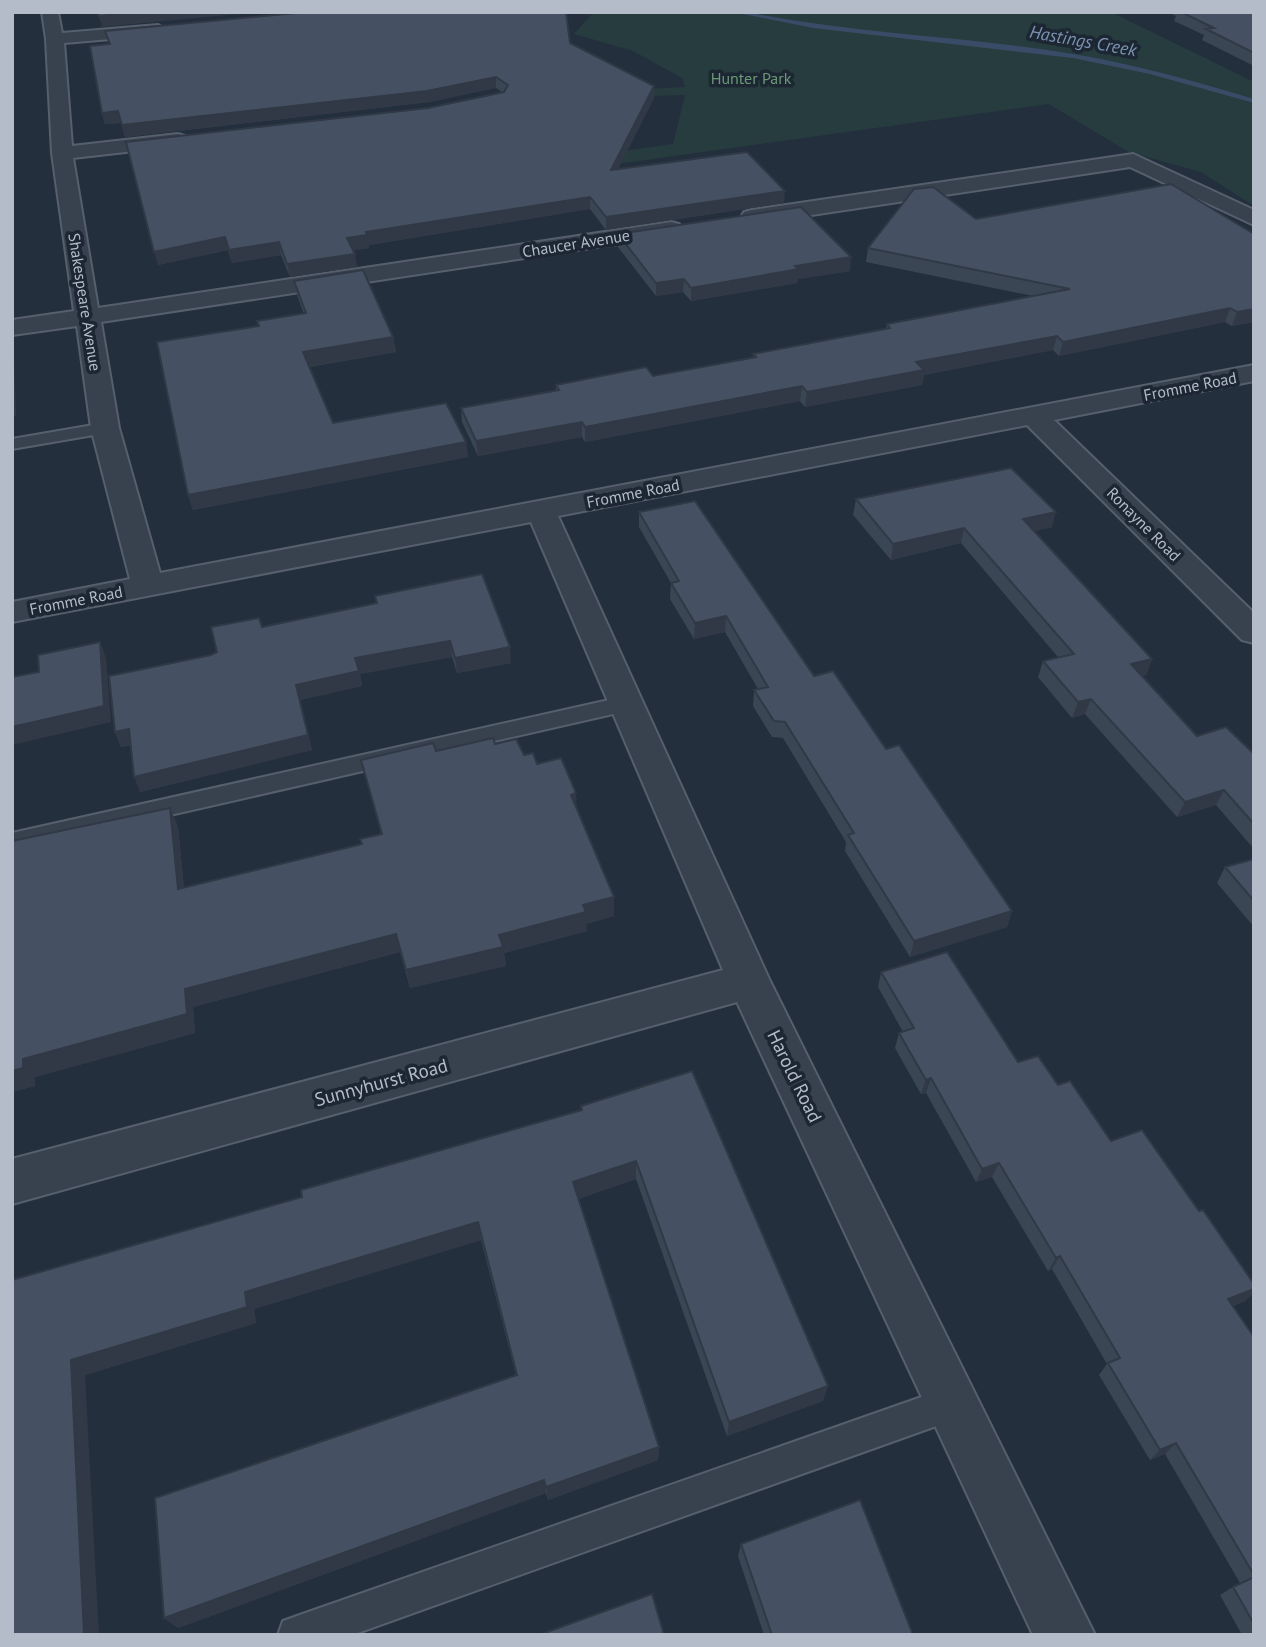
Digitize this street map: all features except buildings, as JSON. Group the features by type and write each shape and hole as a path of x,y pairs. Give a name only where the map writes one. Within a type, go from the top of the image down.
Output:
{"street":[{"name":"Shakespeare Avenue","path":"50,12 55,39 62,153 86,317 105,428 148,586"},
{"path":"55,39 179,28"},
{"path":"62,153 198,138"},
{"path":"733,220 1133,160 1254,218"},
{"name":"Chaucer Avenue","path":"12,328 692,226"},
{"name":"Fromme Road","path":"12,612 1254,373"},
{"name":"Ronayne Road","path":"1034,416 1254,632"},
{"name":"Harold Road","path":"541,510 749,981 1065,1635"},
{"name":"Sunnyhurst Road","path":"12,1182 749,981"}],"lane":[{"path":"12,444 105,428"},
{"path":"12,842 627,704"},
{"path":"297,1635 953,1403"}],"green space":[{"name":"Hunter Park","path":"594,12 1111,12 1254,82 1254,206 1201,172 1129,152 1049,104 588,168 427,178 673,144 685,95 539,99 538,94 685,87 682,78 633,51 574,34"}],"waterway":[{"name":"Hastings Creek","path":"736,12 813,26 1073,56 1151,72 1254,101"}]}
